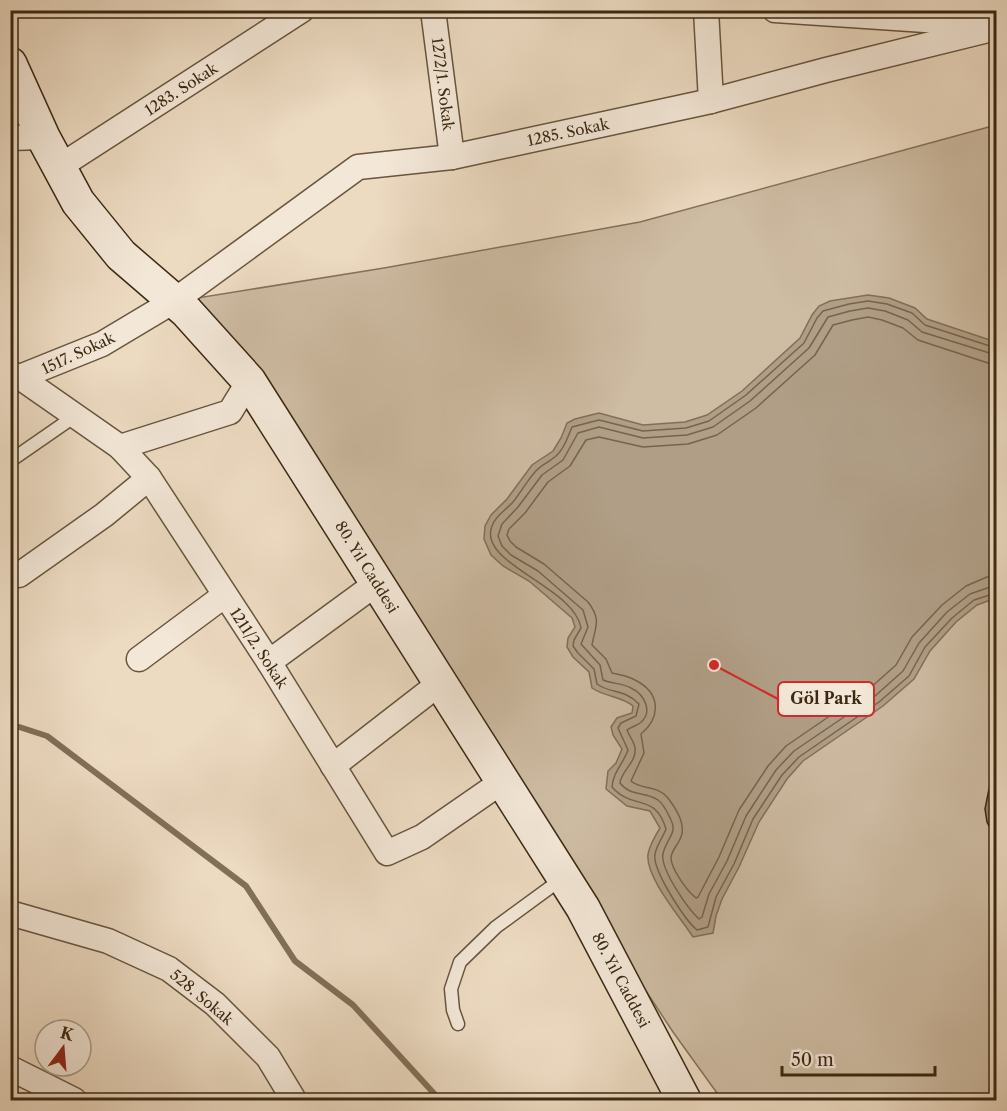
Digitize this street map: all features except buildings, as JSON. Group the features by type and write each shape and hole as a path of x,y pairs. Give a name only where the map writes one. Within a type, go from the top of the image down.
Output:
{"street":[{"name":"1283. Sokak","path":"59,167 302,10"},
{"name":"1272/1. Sokak","path":"433,10 452,157"},
{"path":"706,10 711,101"},
{"path":"775,10 996,26"},
{"name":"1285. Sokak","path":"174,301 358,167 452,157 711,101 996,26"},
{"name":"80. Yıl Caddesi","path":"10,64 43,137 78,202 121,255 186,311 249,381 584,908 684,1101"},
{"path":"10,138 43,137"},
{"name":"1517. Sokak","path":"14,377 102,344 174,301"},
{"name":"1211/2. Sokak","path":"14,377 120,447 149,478 269,662 387,853 422,837 503,781"},
{"path":"120,447 230,412 249,381"},
{"path":"19,575 104,515 149,478"},
{"path":"269,662 377,583"},
{"path":"139,659 225,595"},
{"path":"333,766 440,683"},
{"name":"528. Sokak","path":"10,913 108,941 169,969 215,1004 268,1057 294,1101"},
{"path":"10,1068 74,1101"}],"lane":[{"path":"10,460 75,416"},
{"path":"458,1024 453,1010 451,989 460,962 496,927 564,878"}],"shaded area":[{"path":"996,125 996,1100 722,1100 673,1032 191,299 384,268 640,222"}],"water":[{"path":"868,295 889,298 915,308 927,319 996,342 996,598 977,605 956,622 930,651 914,679 883,706 803,761 787,779 759,822 722,899 713,933 693,937 652,874 648,854 660,828 650,811 627,806 606,789 608,771 616,763 622,749 611,727 617,718 632,713 633,706 592,688 589,672 573,657 567,647 568,638 575,627 572,618 529,581 503,566 491,555 484,539 485,526 491,515 507,499 532,465 553,451 567,423 599,413 643,425 685,422 707,415 742,391 800,338 819,306 830,301"}],"waterway":[{"path":"10,724 47,736 246,886 295,961 353,1005 440,1100"}],"place":[{"name":"Göl Park","path":"714,665"}]}
